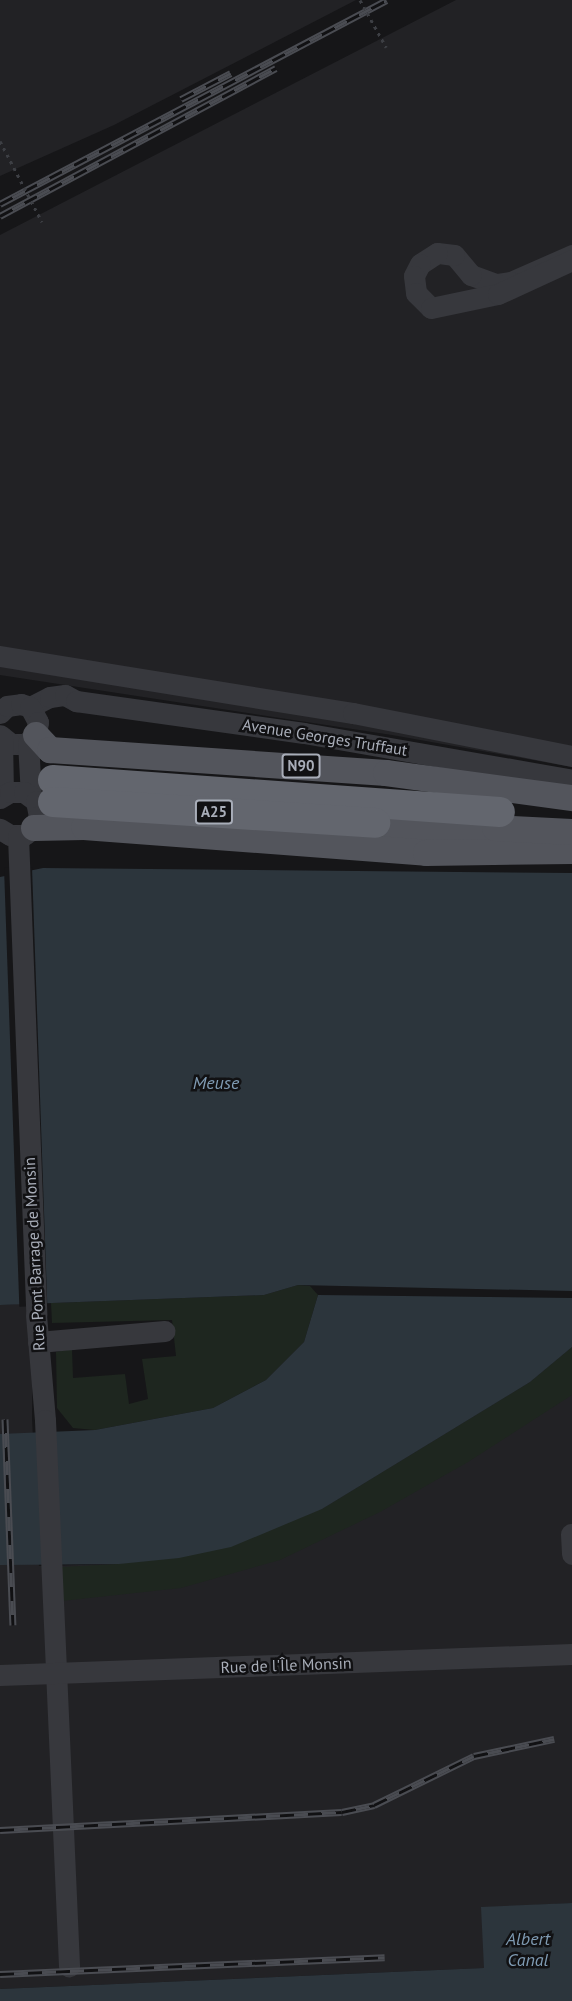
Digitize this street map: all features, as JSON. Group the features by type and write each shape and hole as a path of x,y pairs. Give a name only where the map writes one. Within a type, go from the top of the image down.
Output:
{"highway":[{"name":"A25","path":"45,792 500,812"},
{"name":"A25","path":"45,792 375,823"}],"main road":[{"name":"N90","path":"34,735 50,750 386,773 572,798"},
{"path":"500,812 572,817"},
{"path":"375,823 572,832"},
{"path":"375,823 432,832 572,842"},
{"path":"17,837 84,827 426,853 572,851"}],"street":[{"path":"572,255 511,282 496,284 471,275 454,255 437,253 420,264 414,276 416,293 431,308 498,294 572,260"},
{"path":"0,656 353,713 572,756"},
{"name":"Avenue Georges Truffaut","path":"11,704 57,696 76,701 304,733 572,780"},
{"path":"45,792 16,790 1,797 1,736 18,745 34,735 52,712 76,701"},
{"name":"Rue Pont Barrage de Monsin","path":"11,704 34,735 45,792 39,809 17,837 36,1315 45,1420 69,1966"},
{"path":"38,1342 165,1330"},
{"name":"Rue de l'Île Monsin","path":"0,1676 572,1654"}],"path":[{"path":"360,0 386,47"},
{"path":"0,141 42,222"}],"shaded area":[{"path":"0,0 356,0 114,125 0,176"},
{"path":"456,0 572,0 572,767 392,735 0,675 0,235"},
{"path":"298,1285 310,1286 318,1295 304,1342 266,1380 213,1408 95,1430 73,1428 57,1408 56,1352 72,1349 73,1378 125,1374 129,1404 148,1399 142,1359 176,1356 172,1320 52,1323 51,1303 264,1295"},
{"path":"33,1303 32,1418 39,1566 119,1564 322,1509 530,1382 572,1347 572,1903 482,1908 485,1968 0,1989 0,1305"},
{"path":"572,1347 572,1395 468,1462 380,1512 280,1560 181,1588 62,1601 62,1567 119,1564 322,1509 530,1382"}],"water":[{"name":"Meuse","path":"43,868 572,873 572,1291 298,1285 264,1295 0,1305 0,877"},
{"path":"318,1295 572,1298 572,1347 530,1382 322,1509 231,1547 179,1558 119,1564 0,1565 0,1434 95,1430 213,1408 266,1380 304,1342"},
{"name":"Albert Canal","path":"572,1903 572,2001 0,2001 0,1989 484,1968 481,1907"}],"pier":[{"path":"32,867 47,1306 19,1307 4,868"}],"railway":[{"path":"0,204 387,0"},
{"path":"0,216 276,68"},
{"path":"181,99 231,73"},
{"path":"5,1419 13,1625"},
{"path":"0,1830 342,1812 374,1805 474,1756 554,1739"},
{"path":"0,1974 385,1957"}]}
